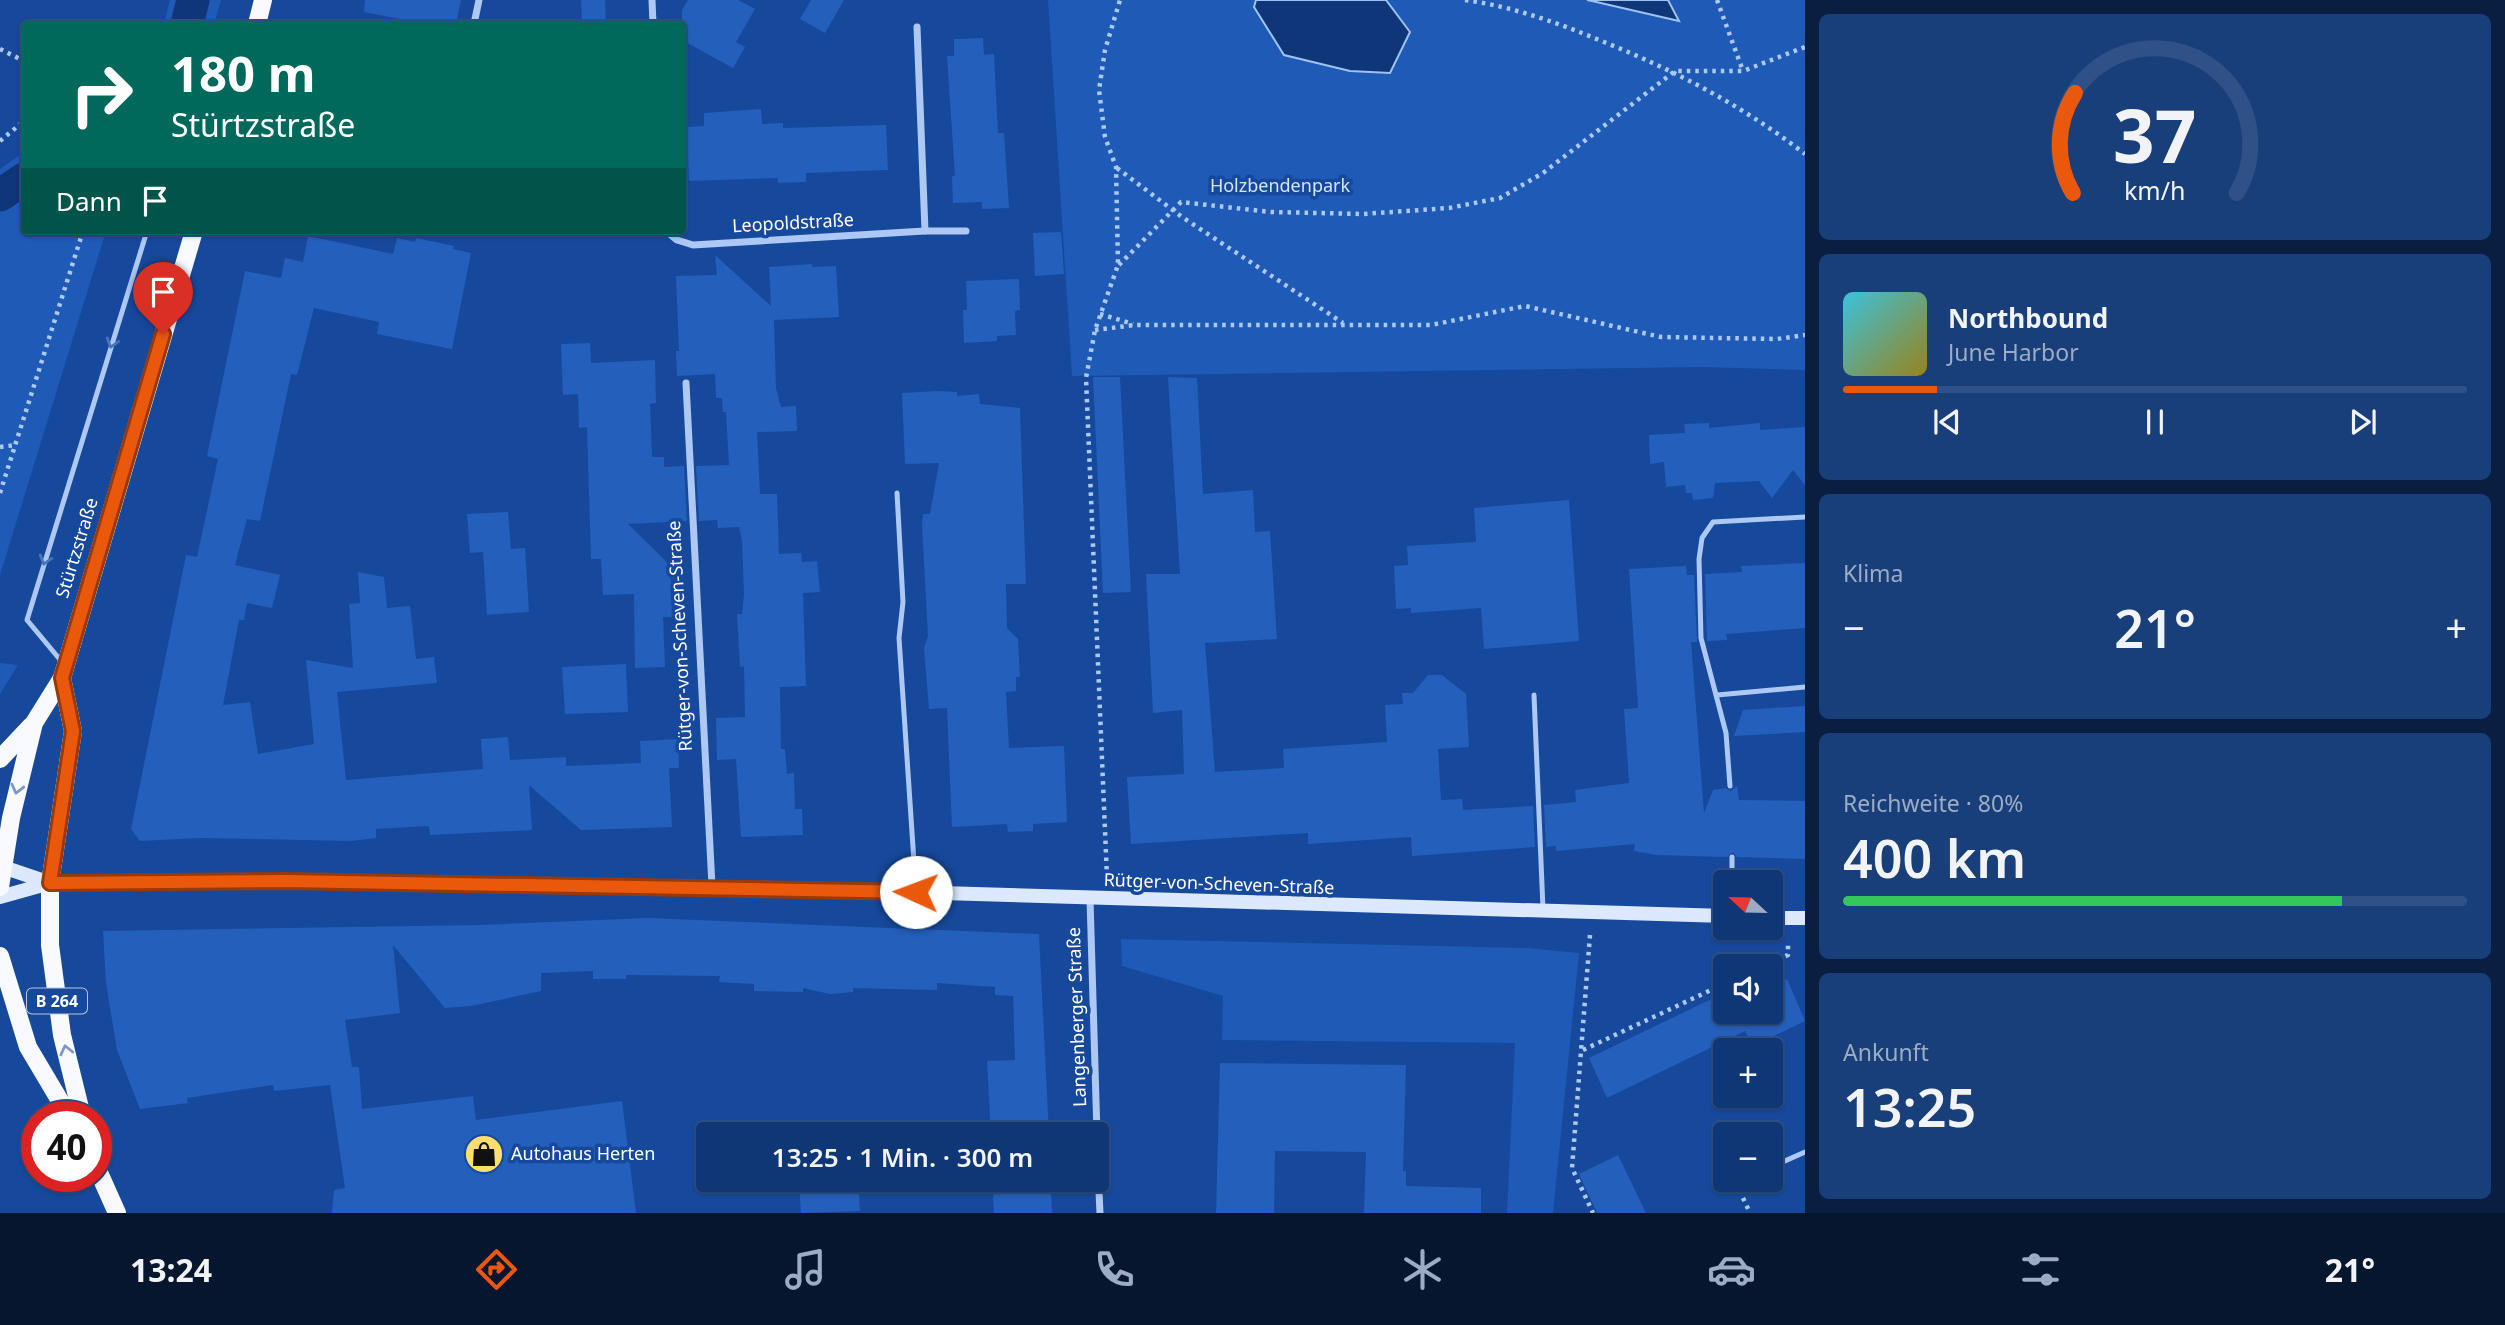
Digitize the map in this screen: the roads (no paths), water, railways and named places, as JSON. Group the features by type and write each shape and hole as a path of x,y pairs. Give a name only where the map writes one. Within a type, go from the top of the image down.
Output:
{"main road":[{"path":"258,21 263,0"},
{"name":"Stürtzstraße","path":"50,883 73,731 64,672 193,235"},
{"name":"B 264","path":"0,887 1,866 34,723 64,672"},
{"path":"0,759 34,723"},
{"name":"B 264","path":"50,883 51,962 62,1035 78,1101"},
{"name":"B 264","path":"0,956 4,988 28,1047 60,1101"},
{"path":"108,1192 117,1213"}],"street":[{"path":"475,21 479,0"},
{"path":"652,0 653,21"},
{"path":"917,27 925,231"},
{"name":"Leopoldstraße","path":"671,235 677,240 693,244 966,231"},
{"name":"Rütger-von-Scheven-Straße","path":"686,383 712,887"},
{"path":"1,866 50,883"},
{"name":"Rütger-von-Scheven-Straße","path":"50,883 287,881 712,887 1713,916"},
{"path":"0,897 50,883"},
{"name":"Langenberger Straße","path":"1090,899 1097,1122"},
{"path":"1783,918 1805,918"},
{"path":"1099,1192 1100,1213"}],"lane":[{"path":"64,672 27,620 146,235"},
{"path":"897,493 904,603 899,638 916,892"},
{"path":"1730,786 1726,733 1701,638 1699,559 1702,538 1713,522 1805,517"},
{"path":"1717,695 1805,687"},
{"path":"1534,695 1543,912"},
{"path":"1732,857 1732,870"},
{"path":"1783,1162 1805,1152"}],"waterway":[{"path":"188,21 193,0"},
{"path":"0,195 21,181"}],"place":[{"name":"Autohaus Herten","path":"484,1154"}],"park label":[{"name":"Holzbendenpark","path":"1280,186"}]}
